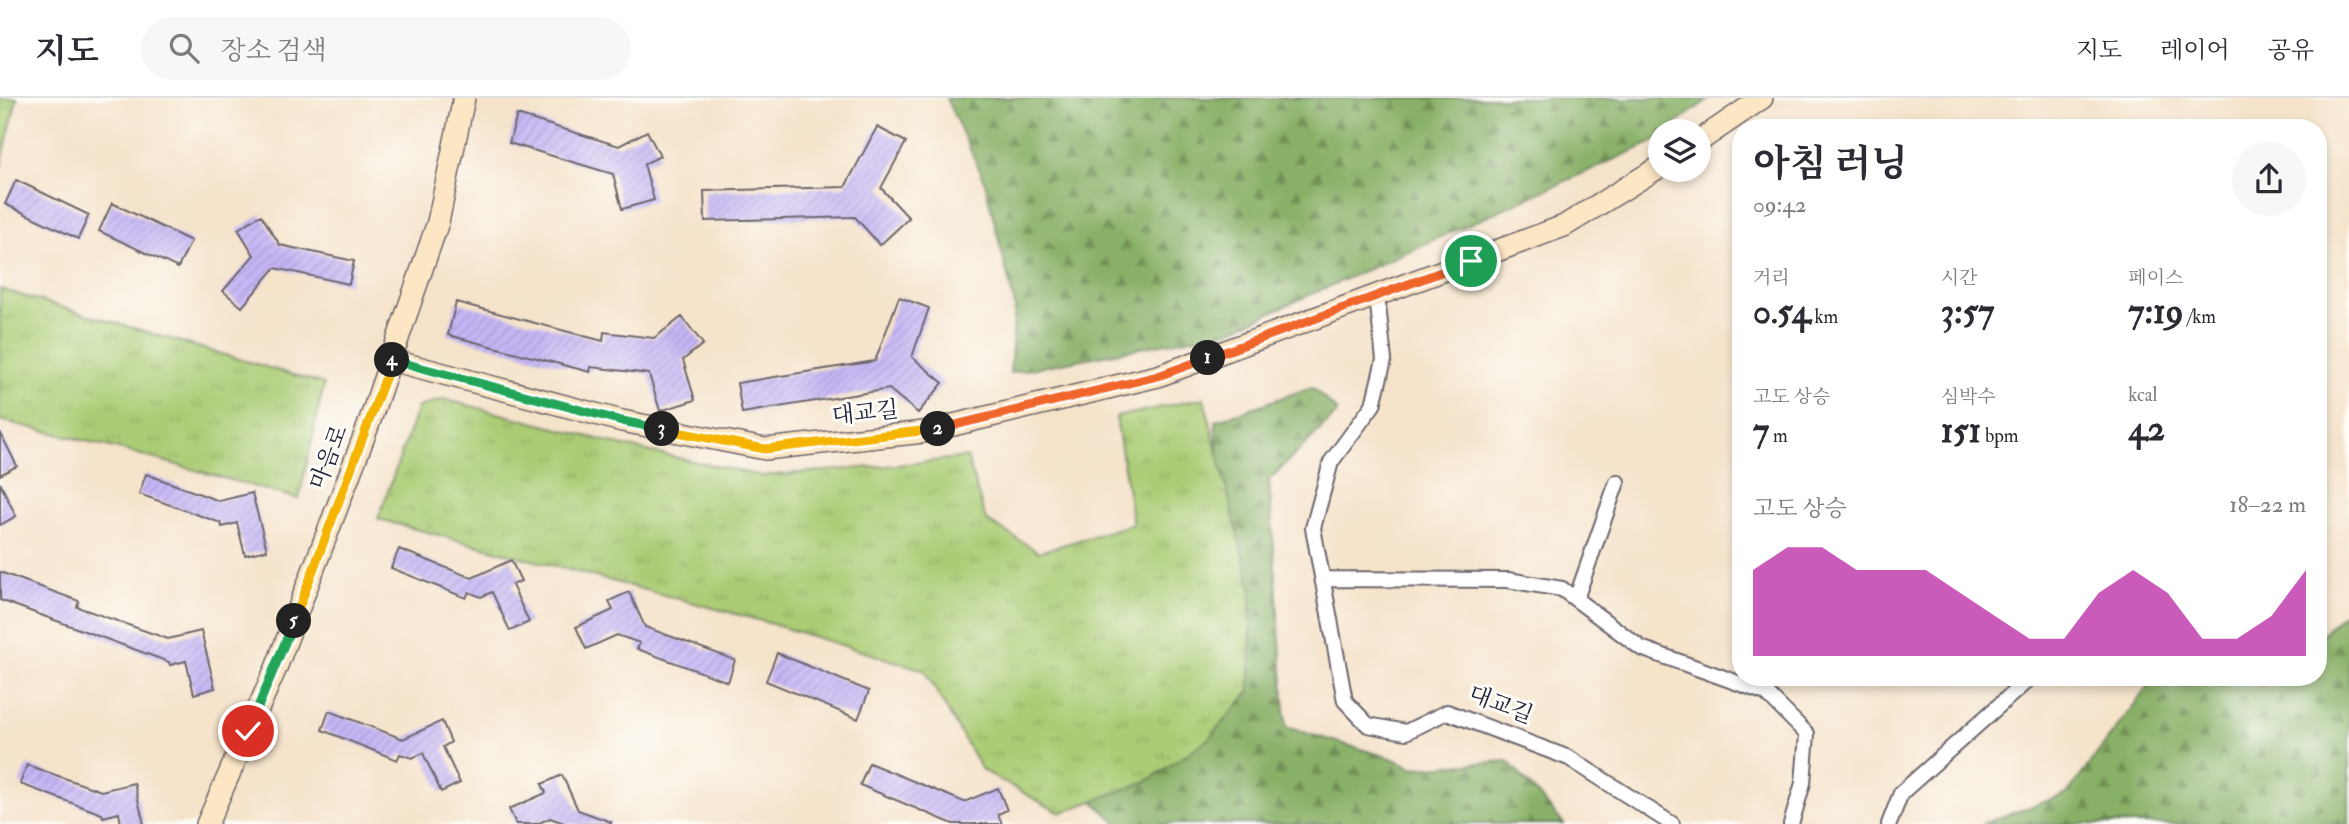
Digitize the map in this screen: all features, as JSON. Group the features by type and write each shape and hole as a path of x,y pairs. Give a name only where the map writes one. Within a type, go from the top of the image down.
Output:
{"street":[{"name":"마음로","path":"207,824 276,668 368,426 438,222 464,98"},
{"path":"1711,133 1762,98"},
{"name":"대교길","path":"391,360 622,421 765,449 925,432 1158,376 1564,226 1648,174"},
{"name":"대교길","path":"1377,296 1384,360 1373,405 1331,462 1313,528 1345,701 1368,725 1406,732 1447,712 1569,758 1672,824"},
{"path":"1576,599 1617,482"},
{"path":"1322,579 1508,580 1562,589 1641,648 1732,676"},
{"path":"1756,686 1807,733 1804,783 1791,824"},
{"path":"1889,824 1901,793 2016,686"}],"green space":[{"path":"0,98 17,98 0,169"},
{"path":"946,98 1710,98 1682,119 1648,119 1648,144 1229,331 1010,373 1015,306 984,179"},
{"path":"0,289 324,384 299,499 127,451 0,420"},
{"path":"1312,387 1338,412 1269,480 1286,727 1391,758 1414,768 1508,761 1564,824 1118,824 1068,778 1235,633 1215,421"},
{"path":"1204,398 1251,588 1250,691 1208,739 1147,781 1060,813 982,770 924,670 762,621 378,519 418,407 444,399 628,447 762,476 967,457 986,520 1039,552 1133,524 1116,417"},
{"path":"2349,608 2349,824 1981,824 2067,794 2148,686 2327,686 2327,629"}],"building":[{"path":"517,115 619,146 647,131 660,156 644,164 654,200 622,209 613,174 509,143"},
{"path":"877,127 906,142 881,188 909,218 880,245 855,217 705,221 704,191 845,187"},
{"path":"16,180 89,215 78,239 5,204"},
{"path":"112,203 191,241 178,268 99,231"},
{"path":"261,215 280,245 354,261 349,284 275,268 242,307 223,291 254,255 238,229"},
{"path":"899,297 929,308 912,357 943,383 918,413 889,389 742,413 737,383 875,361"},
{"path":"456,302 603,341 604,332 654,338 682,317 703,344 683,360 695,400 660,411 649,374 591,367 590,372 448,335"},
{"path":"0,432 17,466 0,475"},
{"path":"146,474 219,501 252,493 267,550 245,555 237,523 222,527 221,523 139,494"},
{"path":"0,483 16,516 0,525"},
{"path":"399,549 472,578 511,560 521,581 512,585 529,622 510,631 492,592 481,597 469,592 466,598 391,568"},
{"path":"0,572 79,601 77,607 168,639 201,631 215,688 194,694 186,661 170,665 169,662 0,600"},
{"path":"629,592 645,627 735,660 728,682 637,649 640,643 617,635 586,649 576,627 613,610 609,601"},
{"path":"777,653 869,691 858,719 766,681"},
{"path":"329,711 403,739 442,721 451,742 443,747 460,783 441,792 423,753 412,758 400,754 397,760 322,730"},
{"path":"869,763 964,802 998,788 1007,810 998,814 1002,824 953,824 860,785"},
{"path":"27,765 101,791 134,783 144,824 121,824 119,813 103,817 102,814 20,784"},
{"path":"562,775 578,810 611,824 567,824 550,818 537,824 516,824 509,809 546,793 542,784"}],"route":[{"path":"248,731 276,668 391,360 622,421 765,449 925,432 1158,376 1471,261"}]}
